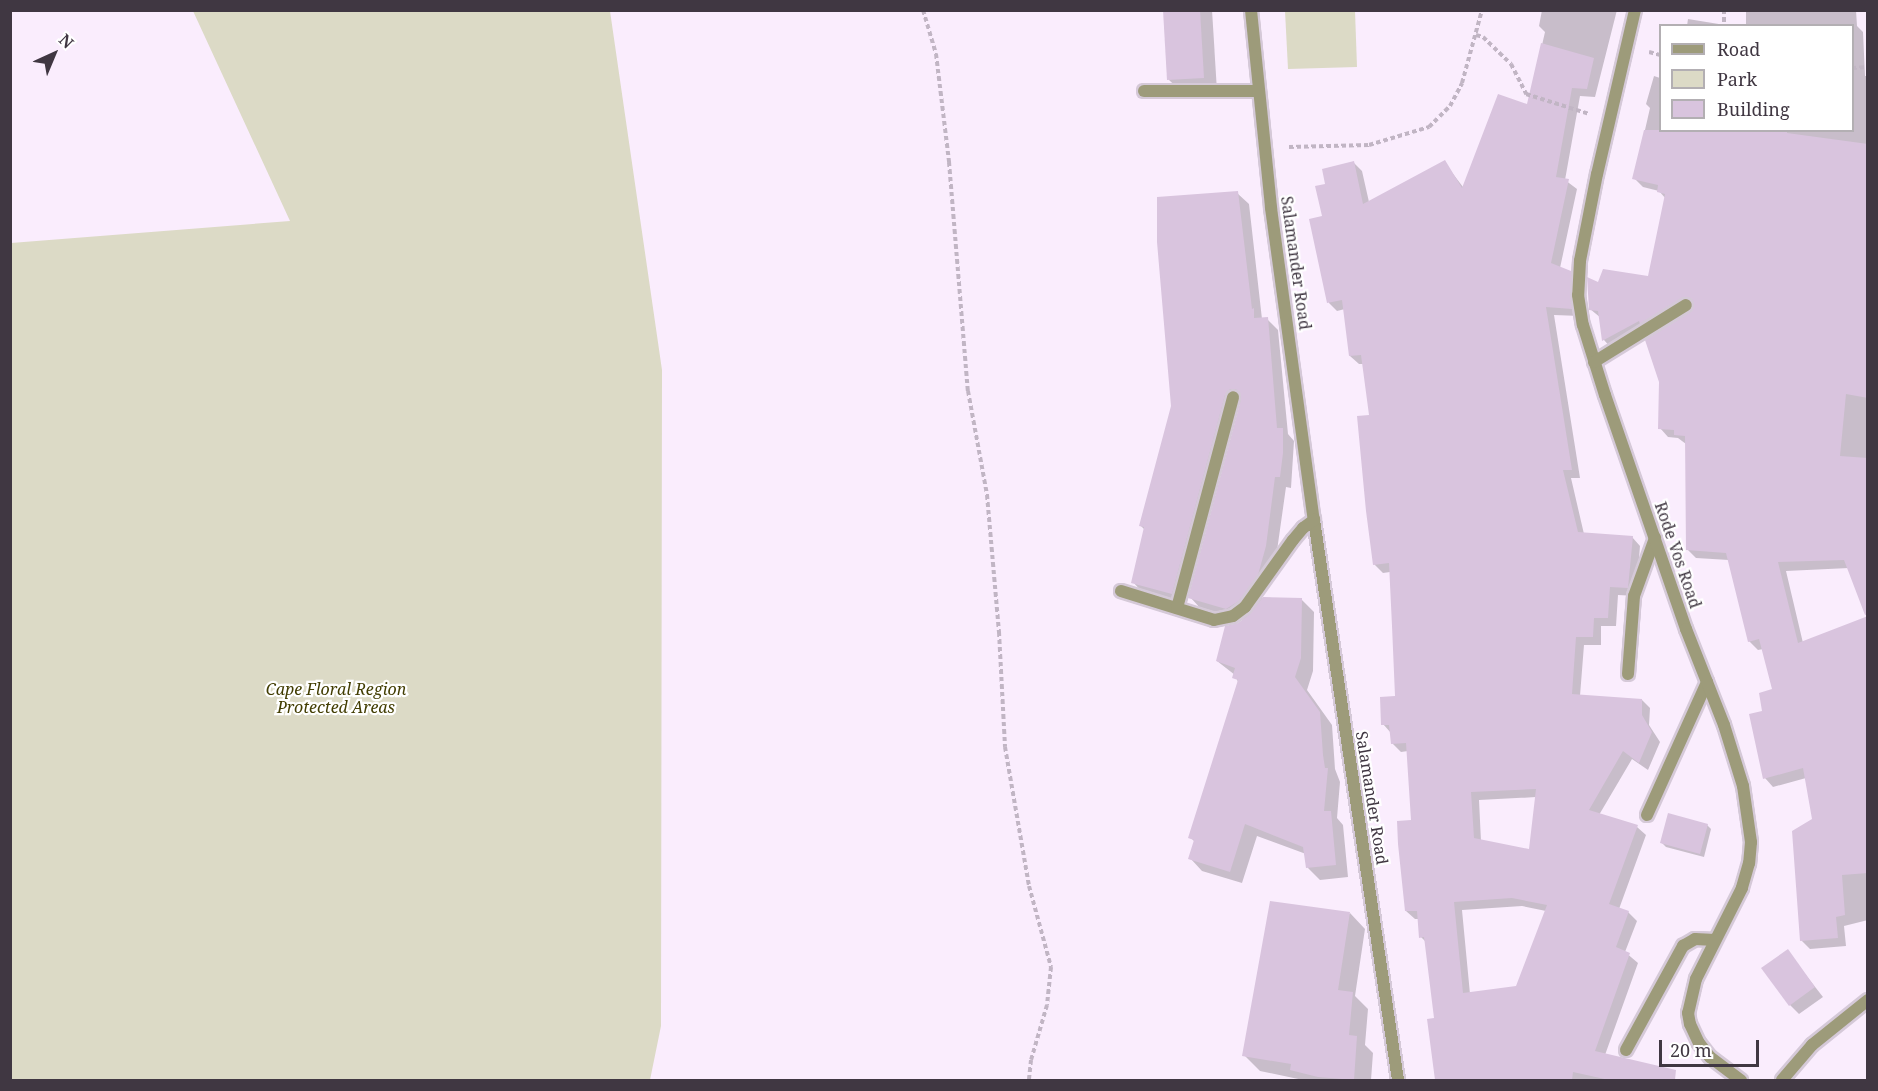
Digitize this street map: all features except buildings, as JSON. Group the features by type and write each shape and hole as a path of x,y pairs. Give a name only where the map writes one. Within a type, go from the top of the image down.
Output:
{"street":[{"name":"Salamander Road","path":"1251,10 1257,91 1314,520 1398,1080"},
{"name":"Rode Vos Road","path":"1635,10 1580,261 1578,295 1583,325 1594,362 1655,538 1724,725 1743,786 1751,842 1749,863 1742,888 1696,979 1688,1013 1690,1024 1699,1043 1710,1057 1741,1080"},
{"path":"1143,92 1257,91"},
{"path":"1594,362 1686,305"},
{"path":"1177,608 1233,398"},
{"path":"1121,591 1214,620 1238,613 1263,585 1303,528 1314,520"},
{"path":"1628,674 1634,596 1655,538"},
{"path":"1647,815 1707,682"},
{"path":"1626,1050 1683,946 1688,940 1715,940"},
{"path":"1782,1080 1812,1045 1868,1000"}],"path":[{"path":"923,10 936,54 949,162 968,391 987,495 999,632 1005,747 1029,886 1052,967 1047,1005 1031,1060 1029,1080"},
{"path":"1287,147 1369,145 1429,127 1450,106 1462,83 1482,10"},
{"path":"1476,35 1483,37 1511,64 1526,94 1581,111"},
{"path":"1645,51 1659,55"}],"green space":[{"name":"Cape Floral Region Protected Areas","path":"193,11 610,11 662,370 661,1026 650,1080 11,1080 11,243 290,221"},
{"path":"1285,11 1355,11 1357,67 1288,69"}]}
